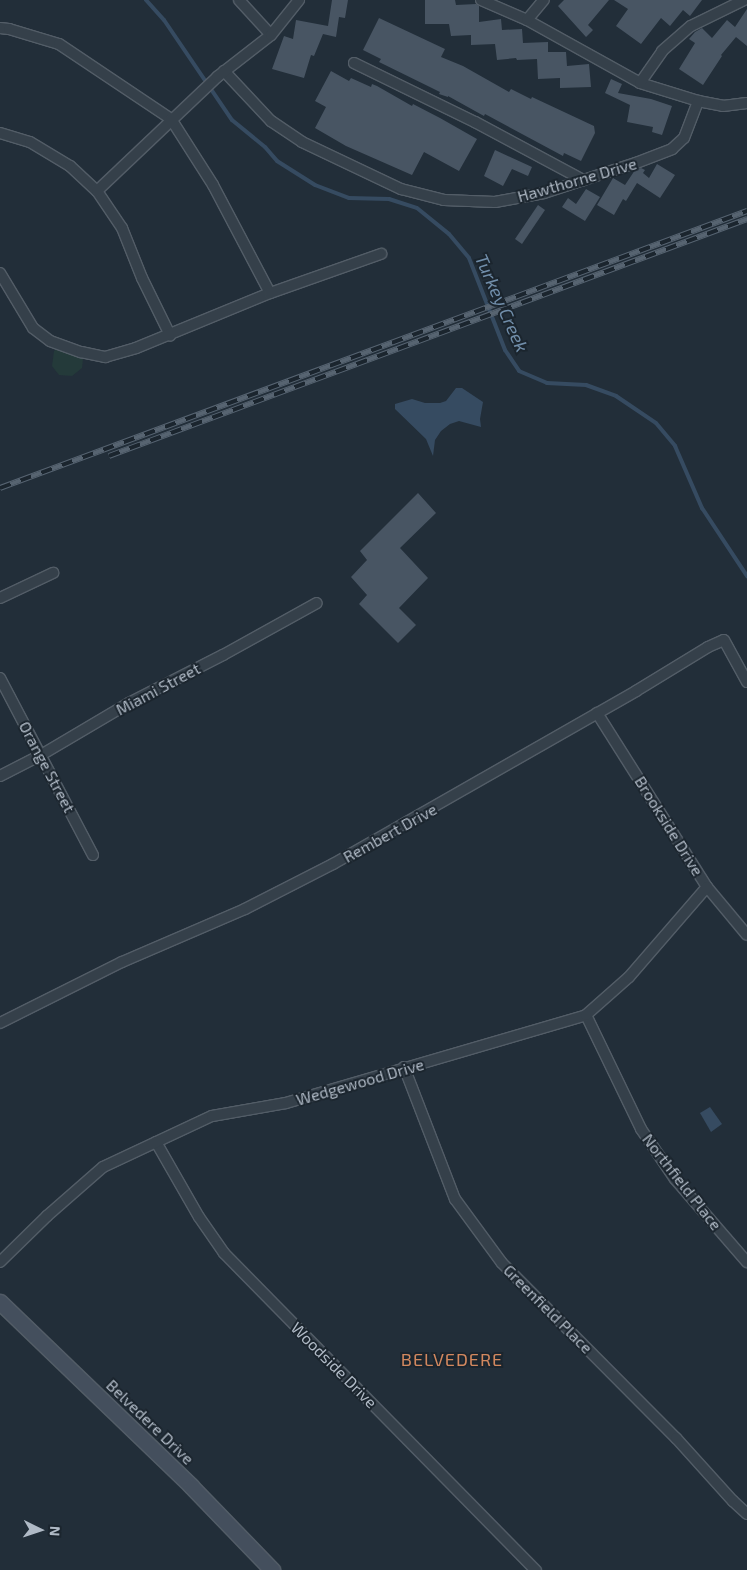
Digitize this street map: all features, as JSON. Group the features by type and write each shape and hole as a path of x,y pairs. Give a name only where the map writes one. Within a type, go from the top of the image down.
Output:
{"street":[{"path":"239,0 271,35"},
{"path":"97,192 171,119 221,74 271,35 299,0"},
{"path":"481,0 527,20 640,83 698,101 723,106 747,103"},
{"path":"527,20 544,0"},
{"path":"640,83 662,51 691,26 744,0"},
{"path":"0,28 9,28 58,44 171,119 213,185 270,293"},
{"path":"354,63 474,122 583,180"},
{"name":"Hawthorne Drive","path":"221,74 272,121 302,142 401,189 444,200 495,202 544,193 672,148 684,138 698,101"},
{"path":"0,133 30,142 70,166 97,192 122,228 142,278 170,335"},
{"path":"0,273 33,328 50,341 81,352 105,357 170,335 270,293 382,254"},
{"path":"0,598 54,573"},
{"name":"Miami Street","path":"0,776 41,755 129,703 223,655 317,603"},
{"name":"Rembert Drive","path":"0,1023 122,962 244,909 334,864 724,640 747,682"},
{"name":"Orange Street","path":"0,678 93,855"},
{"name":"Brookside Drive","path":"597,713 707,887 747,935"},
{"name":"Wedgewood Drive","path":"0,1262 47,1216 103,1167 212,1116 286,1103 586,1015 629,977 707,887"},
{"name":"Northfield Place","path":"586,1015 641,1129 675,1178 747,1262"},
{"name":"Greenfield Place","path":"404,1067 455,1199 502,1263 676,1438 747,1514"},
{"name":"Woodside Drive","path":"156,1142 199,1217 224,1253 536,1570"},
{"name":"Belvedere Drive","path":"0,1302 191,1486 272,1570"}],"green space":[{"path":"57,349 83,359 82,368 72,376 59,375 52,366 54,351"}],"water":[{"path":"456,388 462,388 483,402 480,419 481,427 459,421 450,424 441,431 435,440 433,456 426,439 395,409 395,404 412,399 425,403 440,403 446,401"},
{"path":"710,1107 722,1124 711,1132 700,1113"}],"building":[{"path":"332,0 348,0 345,18 339,17 336,37 323,34 314,56 311,55 304,78 272,69 284,36 293,39 296,20 328,26"},
{"path":"425,0 455,0 456,5 476,4 479,6 479,22 501,19 502,30 522,29 523,43 548,42 548,52 566,52 567,66 589,64 591,87 560,88 560,78 538,79 537,59 517,60 516,58 497,60 495,44 471,45 471,35 451,36 449,24 425,24"},
{"path":"564,0 609,0 588,25 593,30 586,37 558,6"},
{"path":"614,0 702,0 690,16 683,10 670,26 661,18 641,44 616,26 628,9"},
{"path":"747,9 747,46 736,37 721,55 703,85 679,69 695,43 689,39 695,32 702,28 712,38 727,20 735,27"},
{"path":"379,18 445,49 441,57 463,66 509,92 511,89 531,99 532,97 594,126 595,133 581,161 564,153 563,156 485,114 484,116 448,96 439,94 440,92 379,62 381,59 363,50"},
{"path":"331,71 349,81 351,78 371,87 372,84 377,86 477,139 459,171 424,152 412,175 346,146 315,128 326,107 315,101"},
{"path":"611,79 622,84 618,93 651,99 672,106 662,135 652,132 653,127 627,122 630,105 605,93"},
{"path":"495,150 532,167 528,176 512,169 503,186 484,176"},
{"path":"657,164 675,175 660,198 637,183 626,201 623,199 614,215 597,205 613,178 625,185 635,170 641,168 645,170 643,173 649,178"},
{"path":"586,189 600,197 585,221 562,207 568,198 576,204"},
{"path":"538,205 545,210 522,244 515,239"},
{"path":"418,493 436,513 400,548 428,578 399,608 416,625 398,643 359,604 367,595 351,577 367,560 360,551"}],"waterway":[{"name":"Turkey Creek","path":"146,0 164,20 232,120 265,147 277,161 315,185 349,198 389,199 417,208 449,234 469,258 505,350 519,371 547,383 586,385 616,396 656,423 675,446 702,508 747,576"}],"railway":[{"path":"0,488 747,211"},
{"path":"109,456 747,219"}],"district":[{"name":"BELVEDERE","path":"452,1359"}]}
